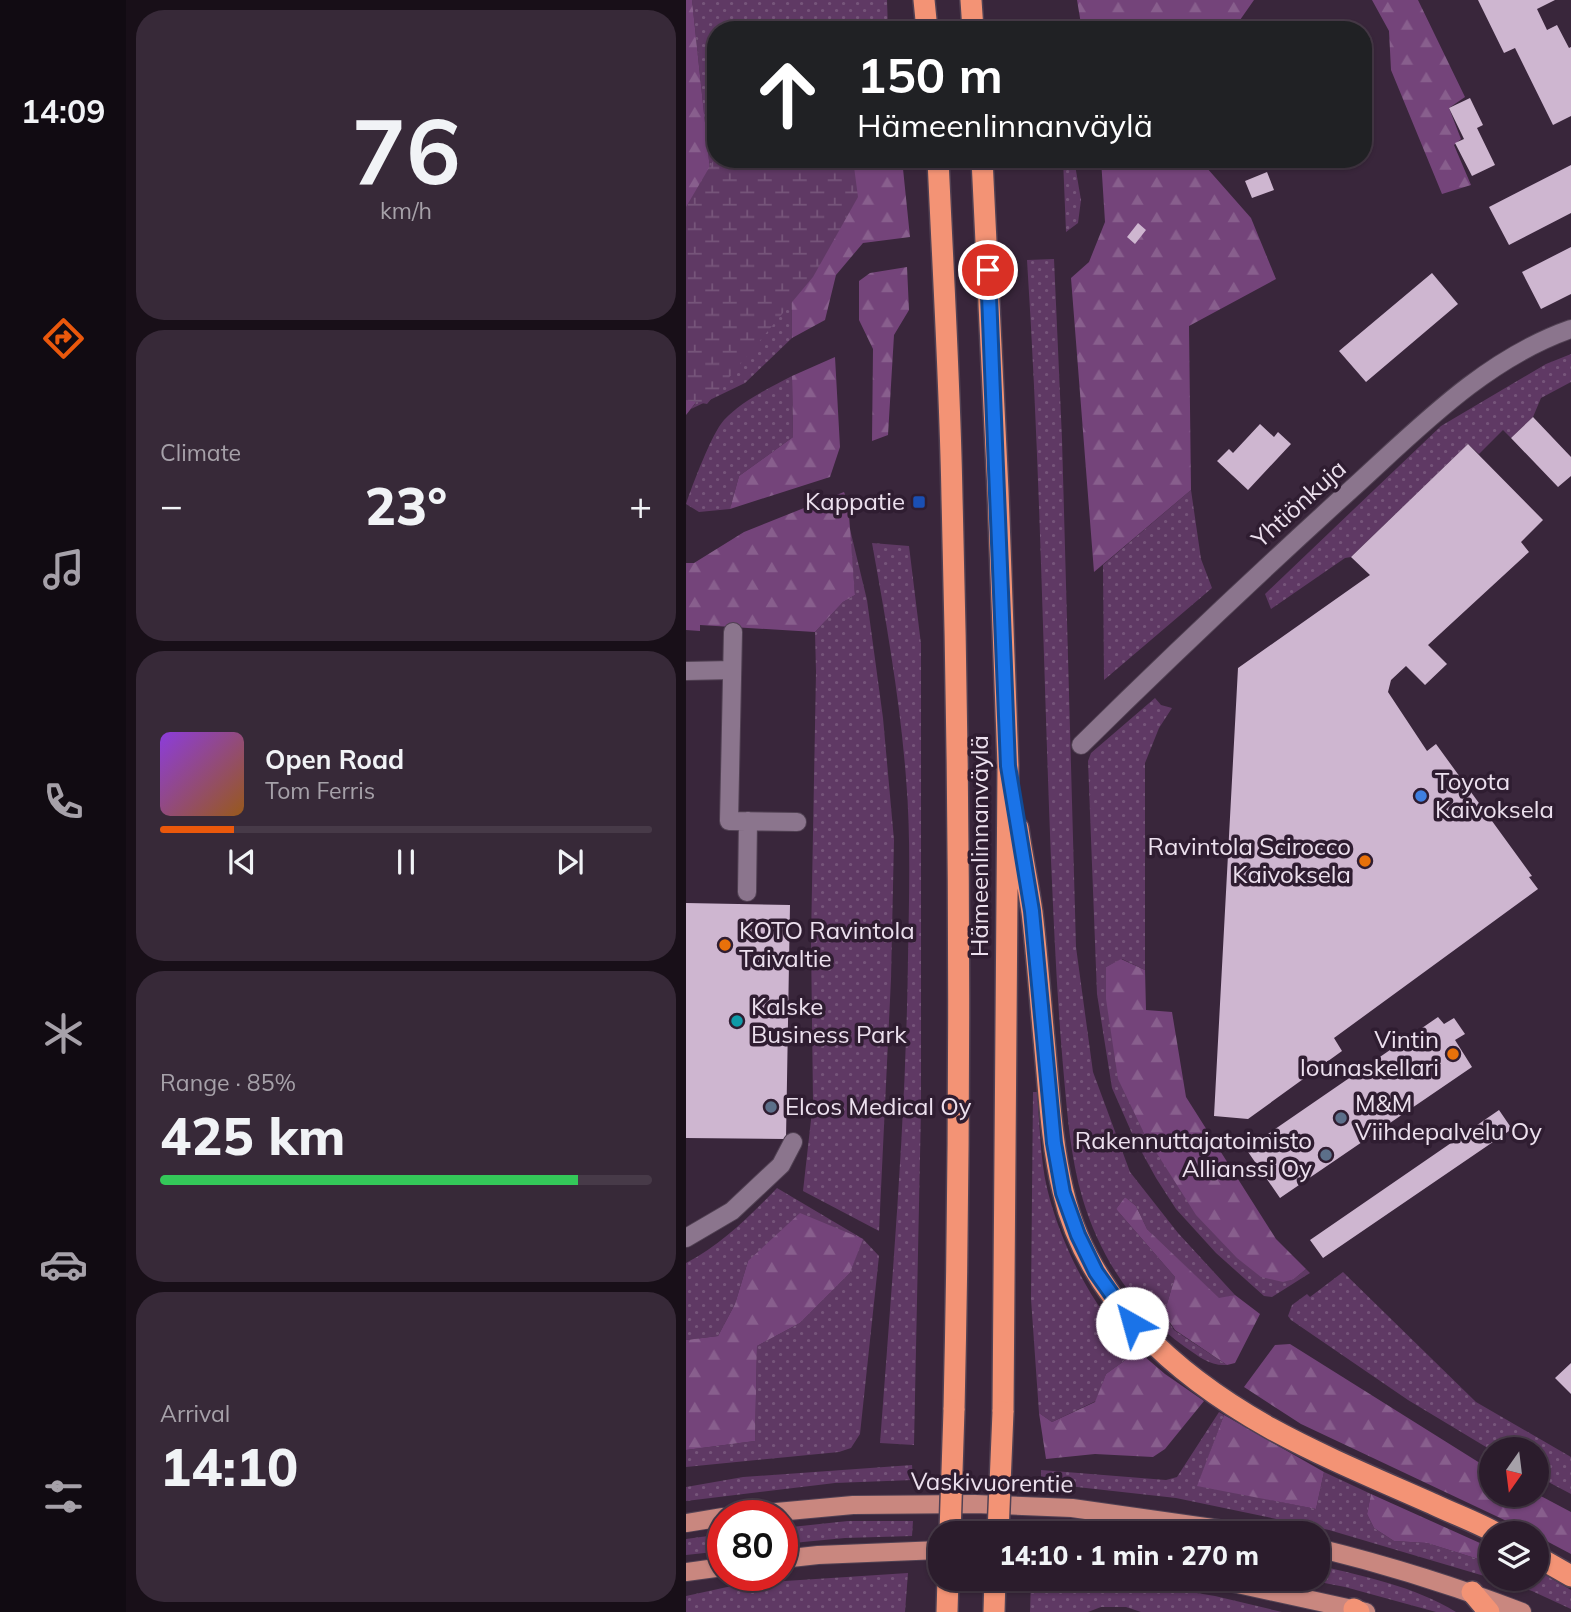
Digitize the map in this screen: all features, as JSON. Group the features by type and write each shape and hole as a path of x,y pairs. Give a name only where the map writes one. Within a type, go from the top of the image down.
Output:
{"highway":[{"path":"924,0 926,21"},
{"path":"971,0 972,21"},
{"name":"Hämeenlinnanväylä","path":"938,168 952,495 956,713 959,1187 950,1521"},
{"name":"Hämeenlinnanväylä","path":"982,168 1008,766 1003,1412 998,1521"},
{"path":"1008,766 1032,911 1054,1143 1063,1193 1078,1235 1096,1272 1120,1308 1145,1337 1221,1397 1268,1427 1318,1452 1479,1525"},
{"path":"1549,1563 1571,1576"},
{"path":"947,1612 948,1591"},
{"path":"994,1612 995,1591"},
{"path":"1472,1592 1489,1612"}],"main road":[{"name":"Vaskivuorentie","path":"798,1510 853,1505 975,1504 1072,1508 1164,1521"},
{"path":"686,1523 707,1520"},
{"path":"798,1557 928,1550"},
{"path":"1330,1551 1472,1592 1522,1612"},
{"path":"686,1572 707,1569"},
{"path":"1269,1591 1359,1611"}],"street":[{"name":"Yhtiönkuja","path":"1081,745 1203,625 1446,403 1491,369 1541,340 1571,329"},
{"path":"733,632 729,821 797,822"},
{"path":"686,671 732,670"},
{"path":"747,891 748,821"},
{"path":"686,1238 732,1211 781,1165 793,1142"}],"green space":[{"path":"686,0 692,0 707,142 707,168 710,168 730,359 686,415"},
{"path":"692,0 887,0 888,21 707,21 707,142"},
{"path":"1077,0 1254,0 1239,21 1080,21"},
{"path":"1372,0 1418,0 1465,97 1449,108 1461,139 1454,145 1471,185 1442,194 1391,70 1389,31"},
{"path":"709,168 854,168 858,197 813,277 707,404 686,400 686,207"},
{"path":"710,168 790,168 792,338 745,383 691,409 730,359"},
{"path":"790,168 903,168 910,237 863,243 836,275 825,320 792,338"},
{"path":"1063,168 1076,168 1081,200 1078,223 1066,232"},
{"path":"1102,168 1207,168 1251,218 1276,279 1189,326 1191,490 1094,572 1071,278 1089,262 1105,222"},
{"path":"1054,259 1062,439 1076,947 1093,1072 1130,1172 1178,1233 1235,1295 1219,1299 1147,1229 1136,1206 1125,1197 1116,1209 1175,1277 1164,1314 1174,1330 1227,1365 1205,1360 1167,1333 1122,1282 1090,1221 1072,1150 1063,1066 1055,937 1027,260"},
{"path":"907,267 909,310 894,335 888,435 872,441 873,349 859,320 859,281 870,273"},
{"path":"1571,354 1571,382 1541,398 1533,417 1511,438 1503,430 1479,454 1468,444 1351,557 1345,558 1271,609 1265,594 1441,426 1546,364"},
{"path":"835,357 840,447 830,477 730,509 739,476 793,437 792,376"},
{"path":"792,376 793,437 739,476 730,509 699,512 686,504 708,448 724,420 747,401"},
{"path":"1191,490 1201,559 1212,588 1104,680 1103,565"},
{"path":"844,492 848,502 855,595 843,602 815,632 700,625 700,631 686,630 686,563 694,563 744,532"},
{"path":"849,525 867,600 883,718 894,840 891,979 879,1231 803,1191 813,1102 811,940 815,632 843,602 855,595"},
{"path":"872,543 909,546 921,644 921,1109 914,1445 880,1443 904,1079 909,845 908,800 900,719"},
{"path":"1155,698 1161,705 1172,708 1159,728 1145,763 1145,970 1122,959 1106,967 1294,1279 1306,1269 1310,1273 1272,1297 1264,1296 1216,1253 1176,1209 1134,1138 1112,1088 1097,994 1088,761 1091,753"},
{"path":"1121,959 1145,970 1146,1010 1172,1012 1186,1097 1276,1239 1306,1269 1294,1279 1283,1282 1261,1277 1237,1258 1196,1215 1144,1133 1118,1079 1106,999 1106,967"},
{"path":"1033,1092 1037,1092 1047,1188 1061,1232 1081,1277 1094,1298 1107,1318 1138,1351 1106,1374 1096,1401 1052,1422 1039,1413 1031,1299"},
{"path":"777,1188 863,1239 879,1256 860,1434 851,1448 839,1452 686,1467 686,1450 755,1441 757,1346 800,1323 850,1273 862,1239 748,1261 735,1304 718,1336 686,1340 686,1263 723,1239"},
{"path":"1125,1197 1136,1206 1147,1229 1219,1298 1235,1295 1260,1314 1235,1363 1227,1365 1175,1330 1164,1314 1175,1277 1116,1209"},
{"path":"800,1213 863,1239 850,1273 800,1323 757,1346 755,1441 686,1450 686,1340 718,1336 735,1304 748,1261"},
{"path":"1343,1272 1476,1402 1536,1437 1479,1437 1479,1443 1408,1400 1291,1320 1288,1316 1292,1305 1307,1294 1310,1297"},
{"path":"1290,1344 1479,1462 1479,1507 1549,1507 1549,1500 1571,1512 1571,1554 1549,1542 1549,1521 1507,1521 1301,1424 1244,1387 1275,1345"},
{"path":"1138,1351 1204,1401 1165,1449 1153,1457 1095,1454 1046,1459 1039,1413 1052,1422 1095,1402 1106,1374"},
{"path":"1219,1412 1224,1415 1198,1485 1316,1509 1324,1472 1371,1494 1367,1514 1374,1528 1394,1541 1427,1543 1479,1559 1479,1574 1330,1530 1330,1521 1286,1521 1176,1498 1041,1483 1041,1470 1166,1480 1177,1477"},
{"path":"1224,1415 1324,1472 1316,1509 1197,1486"},
{"path":"1549,1444 1571,1457 1571,1494 1549,1482"},
{"path":"912,1465 913,1480 835,1483 686,1501 686,1487 743,1477"},
{"path":"1371,1494 1479,1543 1479,1559 1427,1543 1394,1541 1374,1528 1367,1514"},
{"path":"848,1521 913,1521 912,1536 798,1542 798,1526"},
{"path":"707,1536 707,1553 686,1555 686,1539"},
{"path":"1330,1568 1406,1589 1456,1612 1436,1612 1330,1584"},
{"path":"908,1573 905,1612 686,1612 686,1596 709,1591 798,1591 798,1580"},
{"path":"1549,1577 1571,1590 1571,1609 1532,1591 1549,1591"},
{"path":"1031,1591 1184,1591 1282,1612 1141,1612 1126,1607 1101,1607 1088,1612 1030,1612"}],"building":[{"path":"1478,0 1555,0 1537,9 1547,30 1557,25 1569,48 1571,47 1571,116 1553,125 1515,48 1504,53"},
{"path":"1470,98 1483,125 1477,128 1495,165 1472,176 1455,143 1464,139 1449,108"},
{"path":"1571,165 1571,213 1509,245 1489,207"},
{"path":"1267,172 1274,190 1252,198 1245,181"},
{"path":"1138,223 1146,230 1135,244 1127,237"},
{"path":"1571,247 1571,294 1541,309 1522,272"},
{"path":"1432,273 1458,304 1366,382 1339,351"},
{"path":"1533,417 1571,457 1571,476 1558,487 1511,438"},
{"path":"1260,424 1274,437 1278,432 1291,444 1248,490 1217,461 1229,449 1233,453"},
{"path":"1468,444 1543,520 1521,542 1529,552 1428,645 1447,664 1425,685 1406,666 1391,680 1388,692 1427,751 1436,744 1532,876 1529,877 1538,889 1334,1038 1342,1051 1248,1119 1214,1116 1238,668 1370,575 1351,557"},
{"name":"Kalske Business Park","path":"686,903 790,905 786,1139 686,1138"},
{"path":"1438,1017 1444,1024 1454,1018 1465,1034 1455,1040 1472,1067 1280,1198 1246,1149"},
{"path":"1499,1110 1512,1129 1323,1258 1310,1240"},
{"path":"1571,1363 1571,1394 1555,1378"}],"place":[{"name":"Kappatie","path":"919,502"},
{"name":"Toyota Kaivoksela","path":"1421,796"},
{"name":"Ravintola Scirocco Kaivoksela","path":"1365,861"},
{"name":"KOTO Ravintola Taivaltie","path":"725,945"},
{"name":"Kalske Business Park","path":"737,1021"},
{"name":"Vintin lounaskellari","path":"1453,1054"},
{"name":"Elcos Medical Oy","path":"771,1107"},
{"name":"M&M Viihdepalvelu Oy","path":"1341,1118"},
{"name":"Rakennuttajatoimisto Allianssi Oy","path":"1326,1155"}],"route":[{"path":"988,270 1008,766 1032,911 1054,1143 1063,1193 1078,1235 1096,1272 1132,1323"}]}
